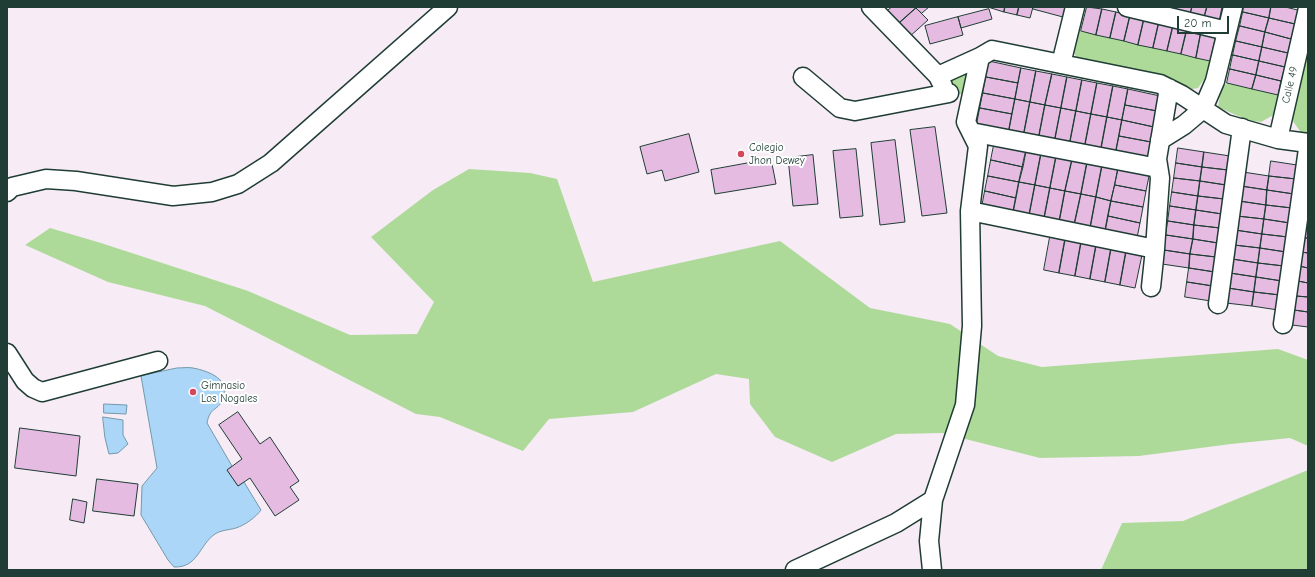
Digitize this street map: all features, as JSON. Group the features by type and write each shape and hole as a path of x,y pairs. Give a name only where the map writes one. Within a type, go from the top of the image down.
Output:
{"street":[{"path":"871,7 938,76 943,87 968,113"},
{"path":"1061,64 1075,7"},
{"path":"1127,7 1227,31"},
{"path":"1160,140 1184,125 1203,109 1215,81 1233,7"},
{"path":"7,192 12,187 46,179 76,181 174,196 212,192 238,184 271,162 443,8"},
{"name":"Calle 49","path":"1278,139 1303,52 1308,8"},
{"path":"938,76 992,50 1160,84 1169,88 1226,124 1278,139 1308,143"},
{"path":"932,570 930,541 933,500 965,405 972,326 970,212 978,146 966,122 980,57"},
{"path":"803,77 840,108 855,111 949,93"},
{"path":"1151,287 1160,178 1157,159 1169,88"},
{"path":"1218,304 1242,128"},
{"path":"971,132 1158,168"},
{"path":"1283,324 1308,149"},
{"path":"970,212 1155,250"},
{"path":"7,353 25,381 32,388 42,392 158,361"},
{"path":"795,570 896,523 933,500"}],"green space":[{"path":"1081,31 1210,61 1213,63 1209,72 1198,88 1187,90 1164,76 1078,59 1073,52 1076,33"},
{"path":"1305,59 1308,60 1308,135 1302,134 1290,117"},
{"path":"964,70 968,73 965,94 958,94 946,84 946,80"},
{"path":"1227,83 1278,95 1280,102 1277,113 1261,122 1247,120 1218,107 1221,89"},
{"path":"469,169 530,173 557,179 593,282 780,241 870,308 950,324 998,356 1042,367 1278,349 1308,360 1308,446 1290,438 1139,456 1040,458 942,433 896,434 832,462 775,437 750,404 749,379 716,374 633,412 549,419 523,451 440,417 416,414 205,306 108,282 25,245 50,228 248,291 350,335 417,334 434,302 371,237 433,190"},
{"path":"1308,470 1308,570 1101,570 1122,523 1183,521"}],"water":[{"path":"177,368 191,368 206,371 222,382 225,394 220,404 210,414 207,423 232,466 227,470 238,486 244,482 261,510 243,525 215,534 205,544 198,555 188,564 174,567 168,560 141,515 142,486 157,468 141,376"},
{"path":"104,404 127,405 126,414 104,413"},
{"path":"103,417 123,420 123,435 128,444 118,453 109,454 105,438"}],"building":[{"path":"892,7 916,8 897,25 885,13"},
{"path":"915,7 929,7 922,13"},
{"path":"1005,7 1004,12 991,8"},
{"path":"1005,7 1019,7 1017,15 1004,12"},
{"path":"1019,7 1033,7 1030,18 1017,15"},
{"path":"1033,7 1065,7 1063,17 1033,9"},
{"path":"1087,7 1102,9 1096,35 1081,31"},
{"path":"1177,7 1192,7 1190,15 1176,12"},
{"path":"1192,7 1207,7 1204,18 1190,15"},
{"path":"1207,7 1222,7 1219,22 1204,18"},
{"path":"1244,7 1271,7 1269,18 1243,12"},
{"path":"1271,7 1285,7 1298,10 1295,24 1269,18"},
{"path":"916,8 928,20 908,38 897,25"},
{"path":"989,9 992,19 961,28 958,17"},
{"path":"1102,9 1116,12 1110,38 1096,35"},
{"path":"1116,12 1130,16 1124,41 1110,38"},
{"path":"1243,12 1269,18 1265,32 1240,26"},
{"path":"1130,16 1144,19 1138,45 1124,41"},
{"path":"958,17 963,35 930,44 925,26"},
{"path":"1269,18 1295,24 1291,39 1265,32"},
{"path":"1144,19 1159,22 1153,48 1138,45"},
{"path":"1159,22 1173,26 1167,51 1153,48"},
{"path":"1173,26 1187,29 1181,54 1167,51"},
{"path":"1240,26 1265,32 1262,47 1236,41"},
{"path":"1187,29 1201,32 1196,58 1181,54"},
{"path":"1201,32 1216,35 1210,61 1196,58"},
{"path":"1265,32 1291,39 1288,53 1262,47"},
{"path":"1236,41 1262,47 1259,61 1233,55"},
{"path":"1262,47 1288,53 1285,67 1259,61"},
{"path":"1233,55 1259,61 1256,75 1230,69"},
{"path":"989,61 1021,68 1018,83 986,77"},
{"path":"1259,61 1285,67 1281,81 1256,75"},
{"path":"1021,68 1036,71 1030,102 1015,99"},
{"path":"1230,69 1256,75 1252,89 1227,83"},
{"path":"1036,71 1052,74 1045,105 1030,102"},
{"path":"1052,74 1067,77 1061,108 1045,105"},
{"path":"1256,75 1281,81 1278,95 1252,89"},
{"path":"986,77 1018,83 1015,99 983,93"},
{"path":"1067,77 1082,80 1076,111 1061,108"},
{"path":"1082,80 1097,83 1091,114 1076,111"},
{"path":"1097,83 1113,86 1107,117 1091,114"},
{"path":"1113,86 1128,89 1122,120 1107,117"},
{"path":"1128,89 1160,96 1157,111 1125,105"},
{"path":"983,93 1015,99 1012,114 980,108"},
{"path":"1015,99 1030,102 1024,133 1009,130"},
{"path":"1030,102 1045,105 1039,136 1024,133"},
{"path":"1045,105 1061,108 1055,139 1039,136"},
{"path":"1125,105 1157,111 1154,127 1122,120"},
{"path":"980,108 1012,114 1009,130 977,124"},
{"path":"1061,108 1076,111 1070,142 1055,139"},
{"path":"1076,111 1091,114 1085,145 1070,142"},
{"path":"1091,114 1107,117 1101,149 1085,145"},
{"path":"1107,117 1122,120 1116,151 1101,149"},
{"path":"1122,120 1154,127 1151,142 1119,136"},
{"path":"935,127 947,213 922,216 910,130"},
{"path":"689,134 699,172 665,181 662,170 647,174 640,147"},
{"path":"1119,136 1151,142 1148,158 1116,151"},
{"path":"895,140 905,222 880,225 871,143"},
{"path":"994,145 1026,151 1023,167 991,160"},
{"path":"1178,148 1204,152 1202,167 1176,163"},
{"path":"856,149 863,216 840,218 833,151"},
{"path":"1026,151 1041,154 1035,185 1019,182"},
{"path":"1204,152 1230,156 1228,170 1202,167"},
{"path":"1041,154 1056,157 1050,188 1035,185"},
{"path":"813,155 818,204 793,206 788,158"},
{"path":"1056,157 1072,160 1065,191 1050,188"},
{"path":"771,159 776,184 715,194 711,170"},
{"path":"991,160 1023,167 1019,182 988,176"},
{"path":"1072,160 1087,163 1081,194 1065,191"},
{"path":"1271,161 1297,165 1296,179 1269,176"},
{"path":"1087,163 1102,166 1096,197 1081,194"},
{"path":"1176,163 1202,167 1200,181 1174,178"},
{"path":"1102,166 1118,169 1111,201 1096,197"},
{"path":"1202,167 1228,170 1226,185 1200,181"},
{"path":"1118,169 1149,176 1146,191 1115,185"},
{"path":"1243,172 1269,176 1267,190 1241,186"},
{"path":"988,176 1019,182 1016,198 985,191"},
{"path":"1269,176 1296,179 1294,194 1267,190"},
{"path":"1174,178 1200,181 1198,196 1172,192"},
{"path":"1200,181 1226,185 1224,199 1198,196"},
{"path":"1019,182 1035,185 1029,216 1013,213"},
{"path":"1035,185 1050,188 1044,219 1029,216"},
{"path":"1115,185 1146,191 1143,207 1111,201"},
{"path":"1241,186 1267,190 1266,205 1239,201"},
{"path":"1050,188 1065,191 1059,223 1044,219"},
{"path":"1267,190 1294,194 1292,208 1266,205"},
{"path":"985,191 1016,198 1013,213 982,207"},
{"path":"1065,191 1081,194 1074,226 1059,223"},
{"path":"1172,192 1198,196 1196,210 1170,206"},
{"path":"1081,194 1096,197 1090,229 1074,226"},
{"path":"1198,196 1224,199 1222,214 1196,210"},
{"path":"1096,197 1111,201 1105,232 1090,229"},
{"path":"1111,201 1143,207 1140,223 1108,216"},
{"path":"1239,201 1266,205 1264,219 1237,216"},
{"path":"1266,205 1292,208 1290,223 1264,219"},
{"path":"1170,206 1196,210 1194,225 1168,221"},
{"path":"1196,210 1222,214 1220,228 1194,225"},
{"path":"1108,216 1140,223 1137,238 1105,232"},
{"path":"1237,216 1264,219 1262,234 1235,230"},
{"path":"1264,219 1290,223 1288,237 1262,234"},
{"path":"1168,221 1194,225 1193,239 1166,235"},
{"path":"1305,223 1308,224 1308,238 1303,238"},
{"path":"1194,225 1220,228 1218,243 1193,239"},
{"path":"1235,230 1262,234 1260,248 1234,245"},
{"path":"1262,234 1288,237 1286,252 1260,248"},
{"path":"1166,235 1193,239 1190,254 1164,250"},
{"path":"1050,237 1065,240 1059,273 1044,270"},
{"path":"1303,238 1308,238 1308,253 1301,252"},
{"path":"1193,239 1218,243 1216,257 1190,254"},
{"path":"1065,240 1081,243 1075,276 1059,273"},
{"path":"1081,243 1096,246 1090,279 1075,276"},
{"path":"1234,245 1260,248 1258,263 1232,259"},
{"path":"1096,246 1111,249 1105,282 1090,279"},
{"path":"1260,248 1286,252 1284,266 1258,263"},
{"path":"1111,249 1126,252 1120,285 1105,282"},
{"path":"1164,250 1190,254 1189,268 1162,264"},
{"path":"1126,252 1142,255 1135,288 1120,285"},
{"path":"1301,252 1308,253 1308,268 1299,266"},
{"path":"1190,254 1216,257 1215,272 1189,268"},
{"path":"1232,259 1258,263 1256,277 1230,273"},
{"path":"1258,263 1284,266 1282,281 1256,277"},
{"path":"1299,266 1308,268 1308,283 1298,281"},
{"path":"1189,268 1215,272 1213,286 1187,282"},
{"path":"1230,273 1256,277 1254,292 1228,288"},
{"path":"1256,277 1282,281 1280,295 1254,292"},
{"path":"1298,281 1308,283 1308,297 1296,296"},
{"path":"1187,282 1213,286 1211,301 1185,297"},
{"path":"1228,288 1254,292 1252,306 1226,303"},
{"path":"1254,292 1280,295 1278,310 1252,306"},
{"path":"1296,296 1308,297 1308,312 1294,310"},
{"path":"1294,310 1308,312 1308,327 1292,325"},
{"path":"238,412 260,444 270,437 299,481 290,487 299,500 275,516 250,478 238,486 227,470 242,459 219,425"},
{"path":"20,428 80,436 76,476 15,468"},
{"path":"97,479 138,484 134,516 93,511"},
{"path":"73,499 87,502 84,523 70,520"}],"place":[{"name":"Colegio Jhon Dewey","path":"741,154"},
{"name":"Gimnasio Los Nogales","path":"193,392"}]}
